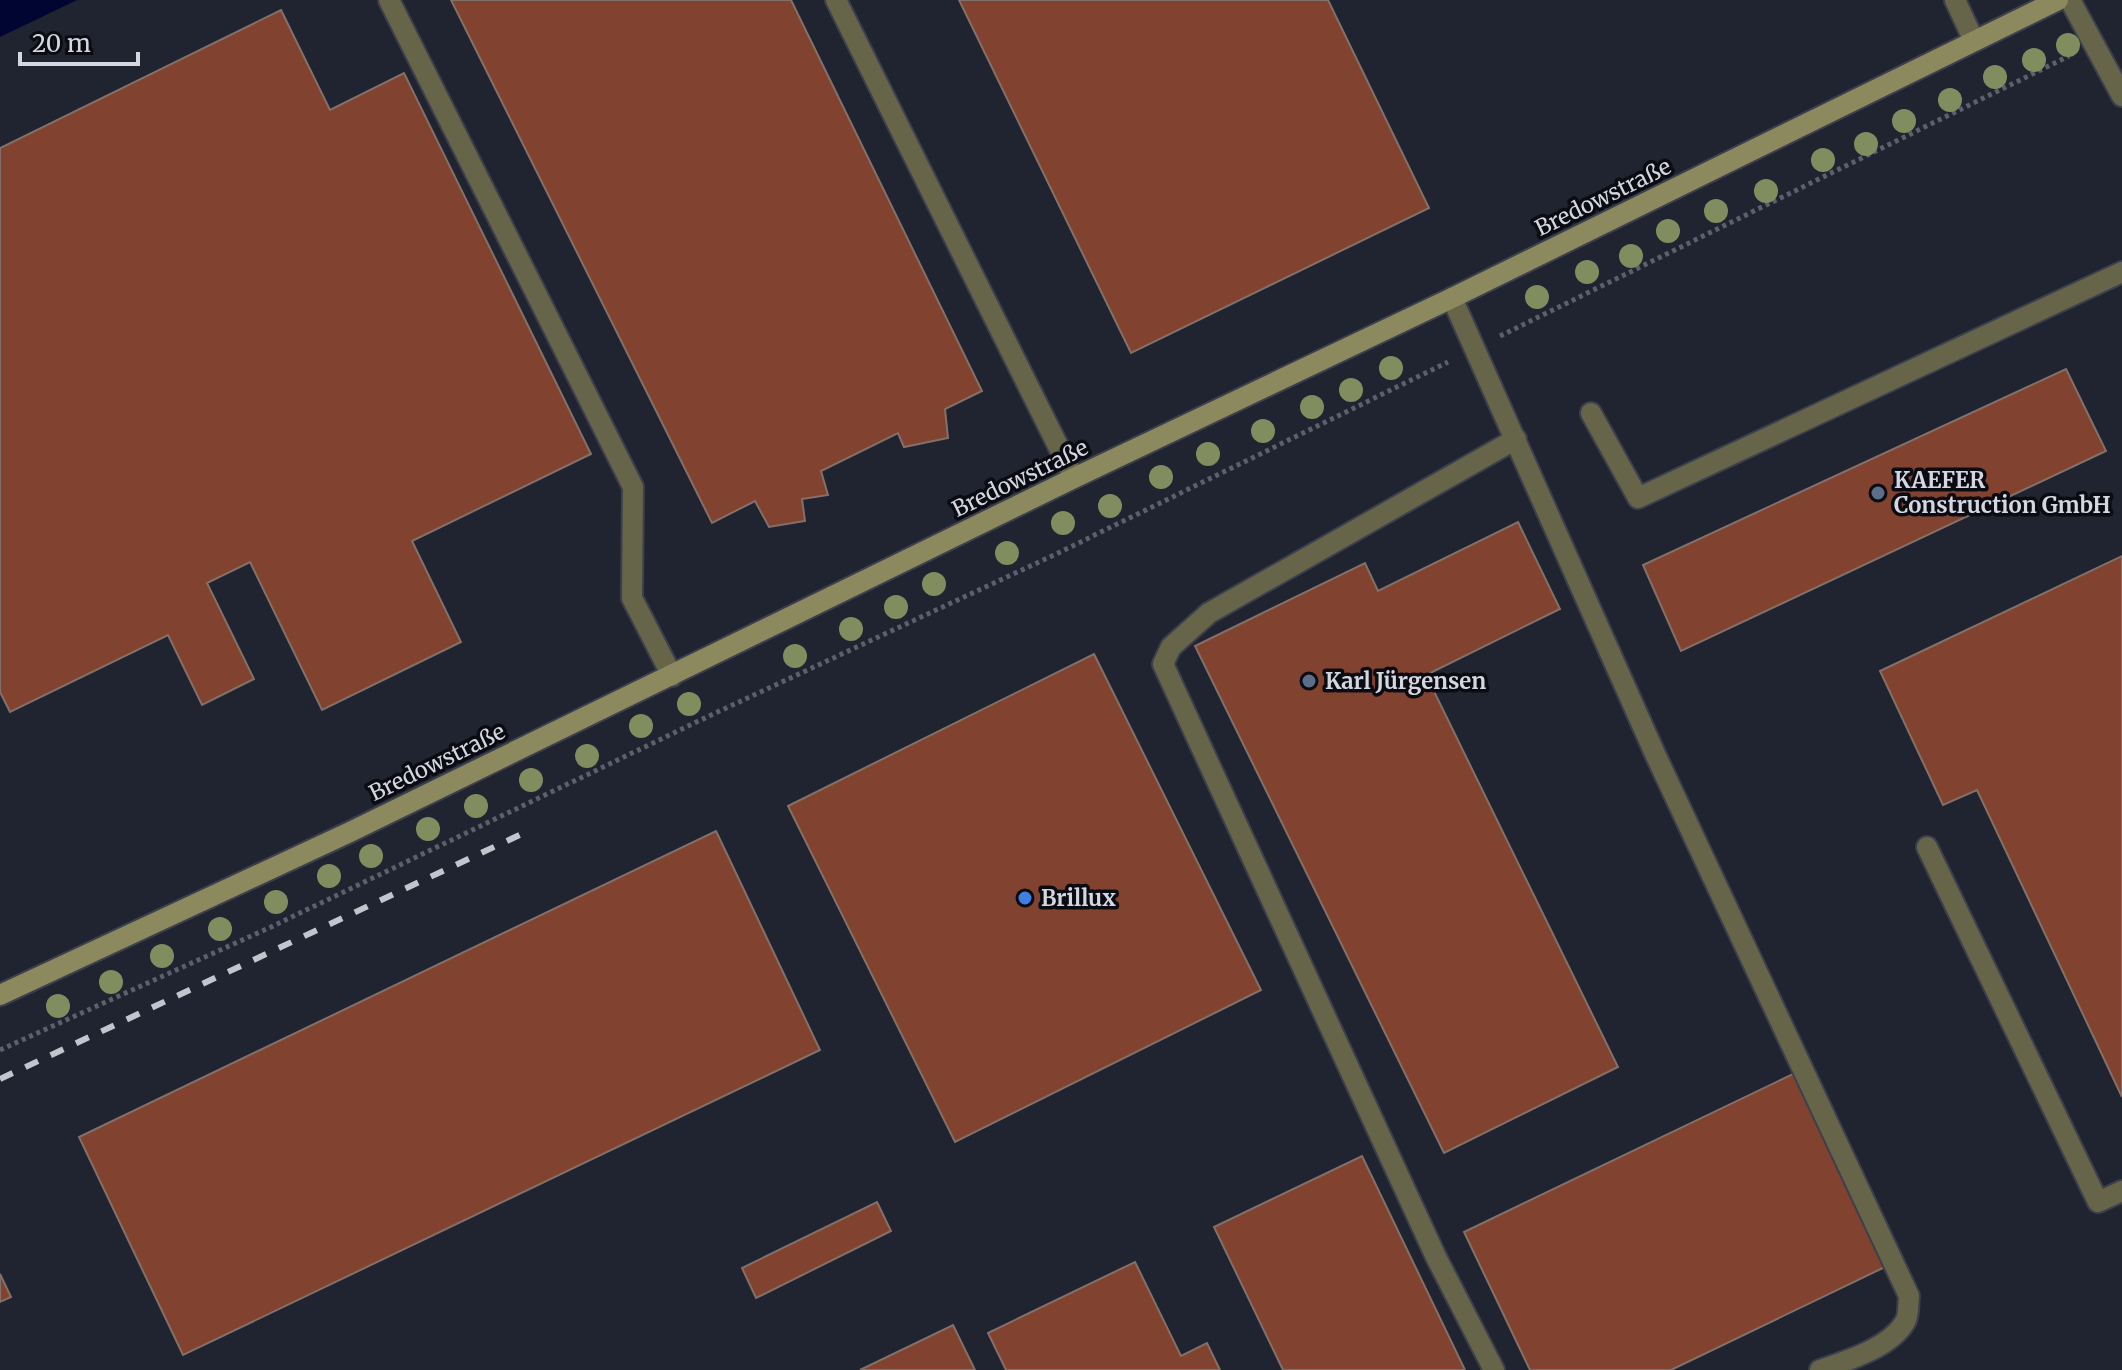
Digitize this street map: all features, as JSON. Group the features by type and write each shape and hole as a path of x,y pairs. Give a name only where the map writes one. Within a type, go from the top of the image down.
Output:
{"street":[{"name":"Bredowstraße","path":"0,995 350,832 1074,478 1452,298 2058,0"}],"lane":[{"path":"389,0 633,487 632,598 672,676"},
{"path":"836,0 1074,478"},
{"path":"1955,0 1974,41"},
{"path":"2070,0 2122,96"},
{"path":"1591,413 1638,498 2122,272"},
{"path":"1452,298 1656,756 1909,1296 1906,1321 1884,1342 1855,1358 1820,1370"},
{"path":"1494,1370 1436,1257 1163,664 1171,647 1209,613 1516,439"},
{"path":"1927,847 2098,1202 2122,1191"}],"path":[{"path":"0,1050 271,927 723,709 1054,555 2094,44"}],"water":[{"path":"0,0 77,0 0,37"}],"building":[{"path":"451,0 791,0 982,391 945,409 948,438 904,447 898,433 821,471 828,495 802,499 805,521 769,527 755,501 712,523"},
{"path":"959,0 1328,0 1429,208 1131,353"},
{"path":"281,10 330,110 404,73 591,454 412,541 461,642 322,710 250,562 207,583 254,679 202,705 168,635 10,712 0,692 0,148"},
{"path":"2066,369 2106,451 1681,651 1643,565"},
{"path":"1518,522 1560,609 1426,675 1618,1067 1444,1153 1195,646 1365,563 1378,591"},
{"path":"2122,556 2122,1097 1977,790 1943,805 1880,671"},
{"name":"Brillux","path":"1094,654 1261,990 955,1142 788,806"},
{"path":"716,831 820,1050 183,1355 79,1137"},
{"path":"1793,1074 1885,1267 1671,1370 1530,1370 1464,1232"},
{"path":"1362,1156 1465,1370 1283,1370 1214,1227"},
{"path":"877,1202 891,1231 756,1298 742,1268"},
{"path":"1135,1262 1181,1356 1207,1343 1220,1370 1006,1370 988,1333"},
{"path":"0,1274 11,1297 0,1302"},
{"path":"953,1325 975,1370 860,1370"}],"railway":[{"path":"0,1079 528,831"}],"place":[{"name":"KAEFER Construction GmbH","path":"1878,493"},
{"name":"Karl Jürgensen","path":"1309,681"},
{"name":"Brillux","path":"1025,898"}]}
